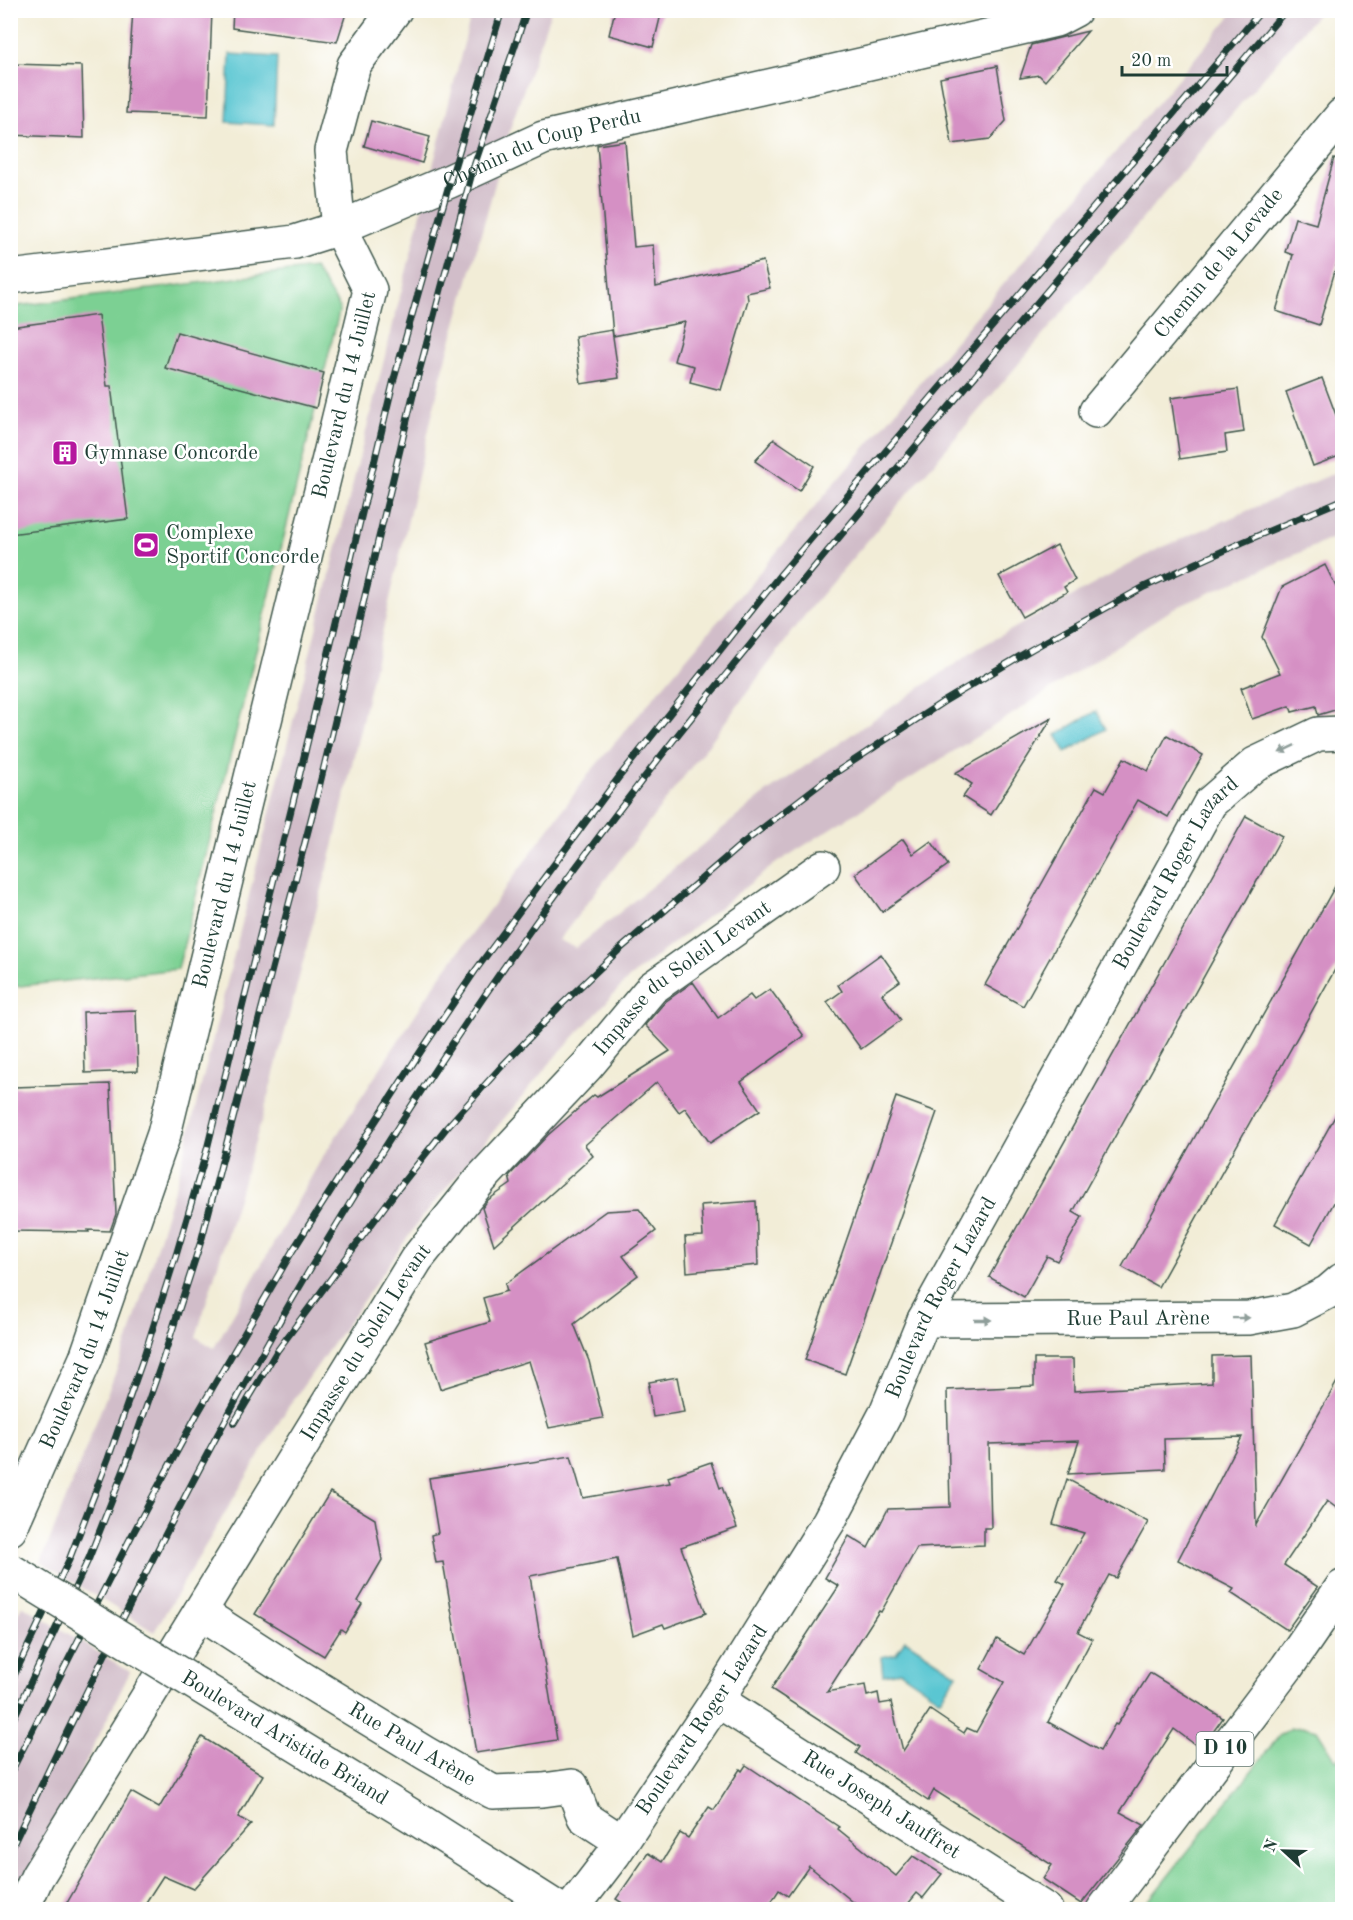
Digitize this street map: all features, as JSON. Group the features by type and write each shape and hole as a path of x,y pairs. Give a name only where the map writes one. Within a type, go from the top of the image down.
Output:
{"street":[{"path":"339,228 332,151 354,65 395,10"},
{"name":"Chemin du Coup Perdu","path":"10,277 295,242 339,228 450,181 543,138 1056,20 1075,10"},
{"name":"Chemin de la Levade","path":"1096,411 1342,115"},
{"name":"Boulevard du 14 Juillet","path":"10,1529 86,1358 164,1134 370,290 339,228"},
{"name":"Boulevard Roger Lazard","path":"571,1910 622,1842 717,1700 829,1521 885,1416 924,1320 1210,803 1255,764 1318,734 1342,733"},
{"name":"Impasse du Soleil Levant","path":"22,1910 38,1877 416,1260 481,1179 587,1066 652,988 823,867"},
{"name":"Rue Paul Arène","path":"924,1320 1249,1318 1293,1310 1328,1292 1342,1280"},
{"name":"Boulevard Aristide Briand","path":"10,1570 417,1819 560,1910"},
{"name":"D 10","path":"1103,1910 1287,1667 1342,1587"},
{"name":"Rue Paul Arène","path":"200,1612 311,1684 425,1754 493,1792 572,1786 584,1817 622,1842"},
{"name":"Rue Joseph Jauffret","path":"717,1700 1046,1910"}],"shaded area":[{"path":"472,11 551,11 512,123 440,381 333,847 264,1112 196,1337 214,1348 322,1158 437,981 591,771 1235,11 1320,11 811,607 559,940 576,948 767,792 980,647 1156,550 1342,470 1342,534 1173,609 1011,715 775,864 629,978 556,1056 420,1220 287,1409 154,1632 41,1562 128,1341 179,1173"},
{"path":"22,1605 130,1672 14,1909 11,1910 10,1630"}],"green space":[{"name":"Complexe Sportif Concorde","path":"314,268 340,308 178,969 11,987 10,307"},
{"path":"1305,1727 1317,1730 1336,1760 1342,1755 1342,1909 1142,1909 1280,1735 1291,1728"}],"water":[{"path":"230,54 277,57 274,125 227,122"},
{"path":"1096,711 1106,729 1066,752 1056,735"},
{"path":"905,1640 957,1674 940,1699 900,1672 883,1675 881,1657 896,1654"}],"building":[{"path":"133,10 212,10 208,116 126,113"},
{"path":"233,10 347,10 337,42 232,28"},
{"path":"615,10 662,10 653,47 609,35"},
{"path":"1088,31 1045,81 1039,75 1020,78 1031,45"},
{"path":"10,64 82,66 84,138 10,135"},
{"path":"997,66 1006,121 990,139 952,144 940,78"},
{"path":"371,121 430,137 422,163 364,146"},
{"path":"625,141 634,247 653,245 656,287 763,261 770,288 747,293 748,300 721,390 690,382 694,366 674,361 685,322 613,336 597,145"},
{"path":"1334,158 1342,160 1342,247 1319,325 1276,311 1293,255 1285,252 1295,218 1316,224"},
{"name":"Gymnase Concorde","path":"98,315 107,386 111,386 128,519 10,534 10,327"},
{"path":"612,330 619,378 581,384 575,336"},
{"path":"177,332 324,373 316,408 165,368"},
{"path":"1322,378 1342,431 1342,455 1313,466 1286,392"},
{"path":"1238,389 1244,432 1225,435 1227,452 1180,459 1171,398"},
{"path":"774,439 814,466 799,491 755,461"},
{"path":"1057,545 1075,580 1064,587 1067,592 1022,617 999,576"},
{"path":"1325,565 1342,599 1342,708 1318,715 1316,706 1292,712 1290,706 1252,719 1241,688 1280,673 1262,637 1282,587"},
{"path":"1052,718 991,815 963,797 972,784 955,773"},
{"path":"1167,735 1203,755 1168,817 1138,800 1023,1006 985,985 1096,787 1105,792 1124,758 1148,771"},
{"path":"1246,816 1282,836 1073,1212 1082,1217 1057,1261 1047,1256 1024,1297 989,1277"},
{"path":"903,839 913,854 931,841 948,865 882,912 855,874"},
{"path":"1342,874 1342,957 1158,1287 1122,1267"},
{"path":"881,954 900,981 882,994 901,1020 861,1049 827,1002 842,991 838,985"},
{"path":"693,982 718,1018 750,995 754,1000 770,989 804,1036 741,1082 760,1110 710,1143 685,1108 679,1112 657,1082 585,1145 593,1156 494,1245 482,1208 488,1200 511,1184 509,1176 548,1135 594,1095 597,1097 670,1051 645,1025 665,1002"},
{"path":"136,1010 138,1071 85,1073 83,1012"},
{"path":"110,1084 116,1214 110,1231 10,1231 13,1087"},
{"path":"896,1097 937,1112 845,1374 805,1360"},
{"path":"1342,1104 1342,1188 1311,1244 1275,1224"},
{"path":"756,1201 758,1265 687,1272 685,1237 703,1236 701,1205"},
{"path":"639,1209 656,1231 623,1256 638,1275 574,1324 589,1361 603,1418 549,1428 529,1361 440,1389 425,1342 490,1322 483,1298 507,1291 505,1284 606,1211"},
{"path":"1251,1355 1256,1525 1342,1373 1342,1512 1327,1501 1284,1565 1318,1587 1287,1630 1231,1593 1234,1589 1178,1560 1242,1437 1164,1439 1165,1469 1068,1474 1079,1441 989,1444 991,1528 984,1528 984,1545 917,1548 881,1612 879,1611 827,1692 865,1685 867,1696 878,1693 880,1704 891,1702 903,1751 930,1710 964,1733 967,1728 976,1732 1004,1682 981,1669 997,1639 1024,1655 1065,1584 1057,1580 1084,1533 1053,1524 1067,1479 1148,1522 1116,1578 1109,1575 1078,1632 1092,1639 1048,1722 1100,1751 1115,1724 1117,1725 1150,1673 1223,1718 1201,1749 1174,1729 1120,1812 1144,1825 1081,1904 1043,1879 1052,1865 934,1790 928,1801 856,1753 860,1747 771,1689 839,1586 825,1578 849,1536 868,1548 888,1509 950,1507 947,1390 1034,1386 1034,1359 1073,1359 1074,1391 1212,1383 1212,1356"},
{"path":"677,1377 684,1412 653,1417 649,1382"},
{"path":"571,1456 583,1498 670,1483 668,1477 711,1462 737,1528 681,1547 706,1613 665,1628 663,1624 633,1635 617,1559 530,1576 557,1740 476,1753 443,1562 436,1563 431,1535 438,1533 429,1478"},
{"path":"330,1492 375,1519 382,1560 358,1601 362,1604 345,1632 341,1629 324,1656 255,1614"},
{"path":"202,1737 263,1775 238,1817 251,1824 193,1889 163,1876 141,1910 63,1910 131,1792 159,1808"},
{"path":"746,1765 839,1827 838,1829 896,1876 913,1856 942,1874 923,1898 917,1893 903,1910 863,1910 809,1866 788,1896 779,1890 766,1910 633,1910 616,1899 648,1853 662,1862 680,1833 688,1838 709,1807 714,1810 740,1769 742,1771"}],"railway":[{"path":"10,1684 69,1560 108,1459 177,1252 206,1153 394,379 450,181 502,10"},
{"path":"10,1726 89,1558 127,1462 202,1238 316,800 415,387 473,169 527,10"},
{"path":"10,1774 131,1537 196,1416 293,1250 475,971 619,777 780,575 1262,10"},
{"path":"10,1851 142,1581 210,1448 282,1317 382,1153 487,992 629,797 729,671 883,485 1286,10"},
{"path":"234,1423 277,1351 447,1127 559,1007 619,950 743,843 832,775 943,702 1032,649 1144,587 1342,500"}],"place":[{"name":"Gymnase Concorde","path":"65,453"},
{"name":"Complexe Sportif Concorde","path":"146,545"}]}
